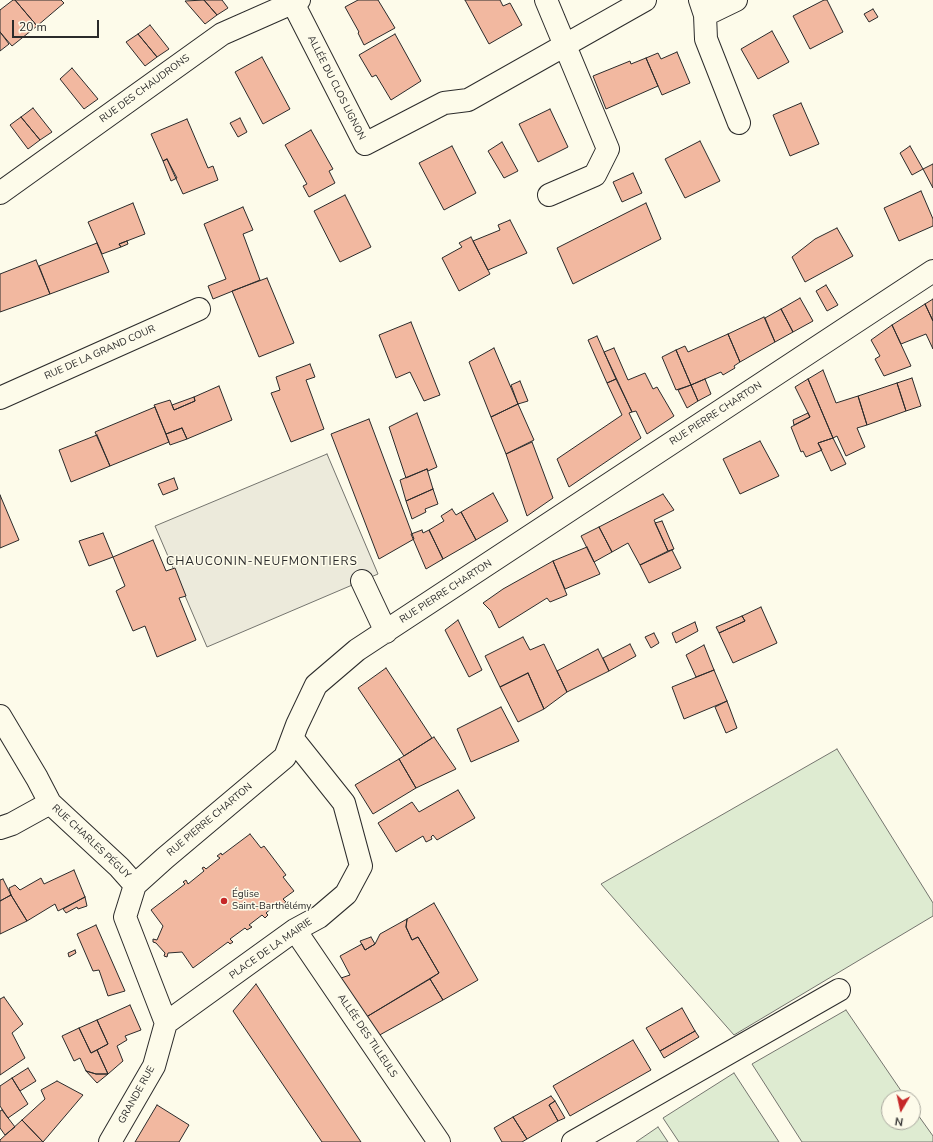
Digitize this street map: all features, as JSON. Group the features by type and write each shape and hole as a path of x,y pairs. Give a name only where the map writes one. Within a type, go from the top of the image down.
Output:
{"street":[{"path":"546,0 608,149 595,175 549,195"},
{"path":"564,45 645,0"},
{"path":"736,0 702,8 706,39 739,123"},
{"name":"ALLÉE DU CLOS LIGNON","path":"296,2 365,144 444,103 468,100 564,45"},
{"name":"RUE DES CHAUDRONS","path":"0,193 222,34 296,2"},
{"name":"RUE PIERRE CHARTON","path":"135,884 285,757 297,725 316,685 357,650 933,271"},
{"name":"RUE DE LA GRAND COUR","path":"0,398 199,309"},
{"path":"362,581 386,632"},
{"name":"RUE CHARLES PÉGUY","path":"0,716 50,803 135,884"},
{"name":"PLACE DE LA MAIRIE","path":"166,1023 295,930 319,917 346,894 361,866 344,803 293,738"},
{"path":"0,828 12,824 50,803"},
{"path":"135,884 125,917 166,1023"},
{"name":"ALLÉE DES TILLEULS","path":"295,930 439,1142"},
{"path":"573,1142 839,990"},
{"name":"GRANDE RUE","path":"110,1142 154,1066 166,1023"}],"green space":[{"path":"837,749 933,903 933,916 734,1035 601,884"},
{"path":"846,1010 901,1090 881,1090 881,1130 921,1130 921,1119 933,1136 933,1142 802,1142 752,1064"},
{"path":"734,1073 779,1142 679,1142 663,1118"},
{"path":"658,1127 668,1142 636,1142"}],"shaded area":[{"path":"327,454 378,574 207,647 155,526"}],"building":[{"path":"15,0 37,26 12,46 0,32 0,10"},
{"path":"15,0 61,0 64,3 37,26"},
{"path":"204,0 217,15 205,24 185,1"},
{"path":"204,0 222,0 228,8 217,15"},
{"path":"358,0 378,0 395,28 364,45 358,33 359,32 345,7"},
{"path":"465,0 500,0 503,6 510,3 522,25 489,44"},
{"path":"824,0 827,0 843,32 810,49 793,16"},
{"path":"873,9 878,17 869,22 864,14"},
{"path":"150,25 169,49 157,57 138,34"},
{"path":"772,31 789,62 758,79 741,49"},
{"path":"0,32 9,44 0,51"},
{"path":"138,34 157,57 145,66 126,42"},
{"path":"395,34 421,81 391,100 376,75 372,77 359,55"},
{"path":"677,52 690,83 662,95 646,58 658,53 661,59"},
{"path":"262,57 290,109 263,124 235,72"},
{"path":"646,58 658,86 606,109 593,76 630,61 631,64"},
{"path":"72,68 98,99 84,109 60,79"},
{"path":"801,103 819,144 790,156 773,115"},
{"path":"33,108 52,132 40,140 21,117"},
{"path":"550,109 568,147 538,162 519,124"},
{"path":"21,117 40,140 28,149 10,125"},
{"path":"240,118 247,132 238,137 230,123"},
{"path":"187,119 208,168 213,166 218,180 183,194 167,159 163,161 151,134"},
{"path":"311,130 333,169 329,171 335,183 309,197 303,186 307,184 285,145"},
{"path":"700,141 720,181 685,198 665,159"},
{"path":"502,142 518,171 504,178 488,151"},
{"path":"452,146 476,193 444,210 419,163"},
{"path":"910,146 923,169 912,175 900,153"},
{"path":"167,159 177,178 171,181 163,161"},
{"path":"933,164 933,188 923,169"},
{"path":"633,173 642,193 622,202 613,182"},
{"path":"921,191 933,219 933,226 899,241 884,208"},
{"path":"345,195 371,247 340,262 314,211"},
{"path":"133,203 145,234 119,244 121,247 102,254 88,222"},
{"path":"646,203 661,239 573,284 557,248"},
{"path":"243,207 253,230 243,234 260,280 213,299 208,286 226,279 204,224"},
{"path":"510,220 527,253 488,270 473,241 500,230 498,225"},
{"path":"837,228 853,256 805,282 792,257 815,239"},
{"path":"471,237 490,274 459,291 442,258 462,247 459,243"},
{"path":"127,241 128,244 121,247 119,244"},
{"path":"97,243 109,272 50,294 39,266"},
{"path":"36,260 50,294 0,312 0,274"},
{"path":"267,278 294,343 259,357 232,291"},
{"path":"826,285 838,305 827,311 816,291"},
{"path":"800,298 813,321 793,332 781,309"},
{"path":"933,299 933,321 925,304"},
{"path":"925,304 933,321 933,349 926,334 901,344 892,325"},
{"path":"781,309 793,332 775,342 765,318"},
{"path":"764,317 775,342 740,362 728,334"},
{"path":"411,322 440,395 424,401 410,372 396,378 379,335"},
{"path":"892,325 911,366 884,376 875,359 880,356 871,340"},
{"path":"728,334 740,362 734,366 735,368 723,375 721,372 691,385 676,350 685,346 688,352"},
{"path":"597,336 616,379 607,383 588,340"},
{"path":"494,348 518,404 491,417 469,362"},
{"path":"614,348 628,380 645,373 653,389 657,387 674,416 647,434 636,411 632,412 604,352"},
{"path":"676,350 691,385 676,390 662,357"},
{"path":"310,364 315,377 306,380 324,429 291,442 271,393 280,390 276,377"},
{"path":"823,370 836,403 858,396 867,425 857,428 865,447 846,456 837,436 833,438 808,379"},
{"path":"912,378 921,406 906,411 897,383"},
{"path":"616,379 632,412 629,413 641,438 569,487 557,459 622,415 607,383"},
{"path":"705,379 711,394 698,401 691,385"},
{"path":"808,379 833,438 818,443 822,450 806,457 803,451 801,452 791,427 810,417 795,387"},
{"path":"520,381 528,401 518,404 511,385"},
{"path":"897,383 906,411 867,425 858,396"},
{"path":"691,385 698,401 687,408 678,390"},
{"path":"219,386 232,420 187,439 182,428 166,434 154,405 170,400 174,410 195,401 194,397"},
{"path":"194,397 195,401 174,410 172,405"},
{"path":"518,404 534,440 506,454 491,417"},
{"path":"155,407 169,442 110,466 95,432"},
{"path":"417,413 437,467 428,471 427,469 406,478 389,427"},
{"path":"808,413 810,417 794,425 793,420"},
{"path":"369,419 414,539 379,559 331,434"},
{"path":"182,428 187,439 170,445 166,434"},
{"path":"97,435 110,466 71,482 59,450"},
{"path":"833,438 846,464 831,471 818,443"},
{"path":"760,441 779,476 740,494 723,459"},
{"path":"532,442 553,498 527,516 506,454"},
{"path":"427,469 433,489 406,501 400,480"},
{"path":"174,478 178,489 163,495 158,484"},
{"path":"433,489 438,504 425,509 426,512 412,519 406,501"},
{"path":"493,493 508,521 476,540 461,512"},
{"path":"663,494 674,510 654,520 668,551 640,565 628,543 612,552 599,527"},
{"path":"0,495 19,540 0,548"},
{"path":"452,509 456,515 461,512 476,540 443,559 429,530 444,521 441,516"},
{"path":"662,521 674,549 668,551 655,523"},
{"path":"599,527 612,552 594,562 581,536"},
{"path":"422,530 423,533 429,530 443,559 426,569 411,534"},
{"path":"103,533 113,557 89,566 79,541"},
{"path":"153,540 166,571 175,568 186,596 179,598 196,640 157,657 145,626 133,631 116,591 125,586 113,557"},
{"path":"587,547 600,574 565,589 553,561"},
{"path":"672,550 681,568 649,583 640,565"},
{"path":"553,561 567,595 550,602 547,598 499,628 491,611 483,603 503,589"},
{"path":"761,607 777,643 733,663 719,633 745,621 742,616"},
{"path":"742,616 745,621 719,633 716,627"},
{"path":"458,620 482,670 469,677 445,630"},
{"path":"695,622 698,631 676,643 672,633"},
{"path":"654,633 659,643 651,648 645,637"},
{"path":"523,637 530,650 544,644 567,692 544,709 528,673 500,687 485,656"},
{"path":"630,644 636,656 609,671 603,658"},
{"path":"704,645 714,670 696,677 686,655"},
{"path":"598,649 609,671 567,692 557,671"},
{"path":"386,668 432,738 404,756 358,688"},
{"path":"714,670 727,701 684,719 672,687"},
{"path":"528,673 544,709 518,722 500,687"},
{"path":"727,701 737,728 726,733 715,707"},
{"path":"501,707 519,741 471,762 457,729"},
{"path":"434,737 456,769 416,788 399,759"},
{"path":"399,759 416,788 373,814 355,785"},
{"path":"458,790 475,818 437,840 433,835 431,837 432,839 426,842 423,836 396,852 378,823 412,802 419,812"},
{"name":"Église Saint-Barthélémy","path":"250,834 261,848 264,846 286,875 283,877 294,891 283,899 286,902 281,906 279,902 266,913 268,915 265,918 262,915 249,925 252,927 247,930 245,928 230,939 233,942 230,944 228,942 193,968 182,952 168,953 167,957 164,956 165,953 156,943 153,942 153,939 157,940 163,926 151,910 185,884 183,882 186,880 188,884 204,871 202,868 204,867 206,869 220,858 217,856 221,853 222,855"},
{"path":"74,870 85,897 58,911 55,904 27,921 11,895 9,888 15,885 20,890 41,878 44,884"},
{"path":"3,879 11,895 0,901 0,880"},
{"path":"11,895 27,921 0,934 0,901"},
{"path":"85,897 87,906 78,909 77,907 66,913 63,909"},
{"path":"434,903 478,980 443,1000 430,979 439,973 418,937 412,940 406,927 407,919"},
{"path":"407,919 406,927 412,940 418,937 439,973 363,1019 341,978 350,975 340,956 362,944 365,950 375,944 380,934"},
{"path":"96,925 125,991 108,996 99,970 93,971 77,934"},
{"path":"371,937 375,944 365,950 360,941"},
{"path":"75,950 76,953 69,957 68,953"},
{"path":"430,979 443,1000 376,1037 363,1019"},
{"path":"256,984 361,1142 322,1142 233,1011"},
{"path":"4,997 23,1024 12,1033 25,1058 0,1075 0,999"},
{"path":"130,1005 141,1030 125,1036 127,1040 117,1046 123,1061 108,1074 97,1050 108,1044 97,1020"},
{"path":"682,1008 695,1031 660,1051 646,1028"},
{"path":"97,1020 108,1044 91,1053 79,1028"},
{"path":"79,1028 91,1053 97,1050 108,1074 96,1074 86,1071 80,1058 74,1061 62,1036"},
{"path":"695,1031 699,1037 664,1058 660,1051"},
{"path":"633,1040 651,1070 570,1116 553,1086"},
{"path":"28,1068 36,1081 20,1091 12,1078"},
{"path":"86,1071 96,1074 108,1074 97,1083"},
{"path":"12,1078 28,1104 8,1118 0,1106 0,1086"},
{"path":"57,1081 83,1095 43,1142 22,1120 45,1099 41,1090"},
{"path":"551,1096 555,1101 549,1105 558,1121 527,1139 513,1117"},
{"path":"555,1101 565,1118 558,1121 549,1105"},
{"path":"157,1105 189,1125 179,1142 135,1142"},
{"path":"2,1110 15,1127 5,1135 0,1128 0,1111"},
{"path":"513,1117 527,1139 522,1142 502,1142 494,1128"},
{"path":"22,1120 43,1142 0,1142 0,1140"}],"place":[{"name":"Église Saint-Barthélémy","path":"224,901"}],"district":[{"name":"CHAUCONIN-NEUFMONTIERS","path":"262,562"}]}
